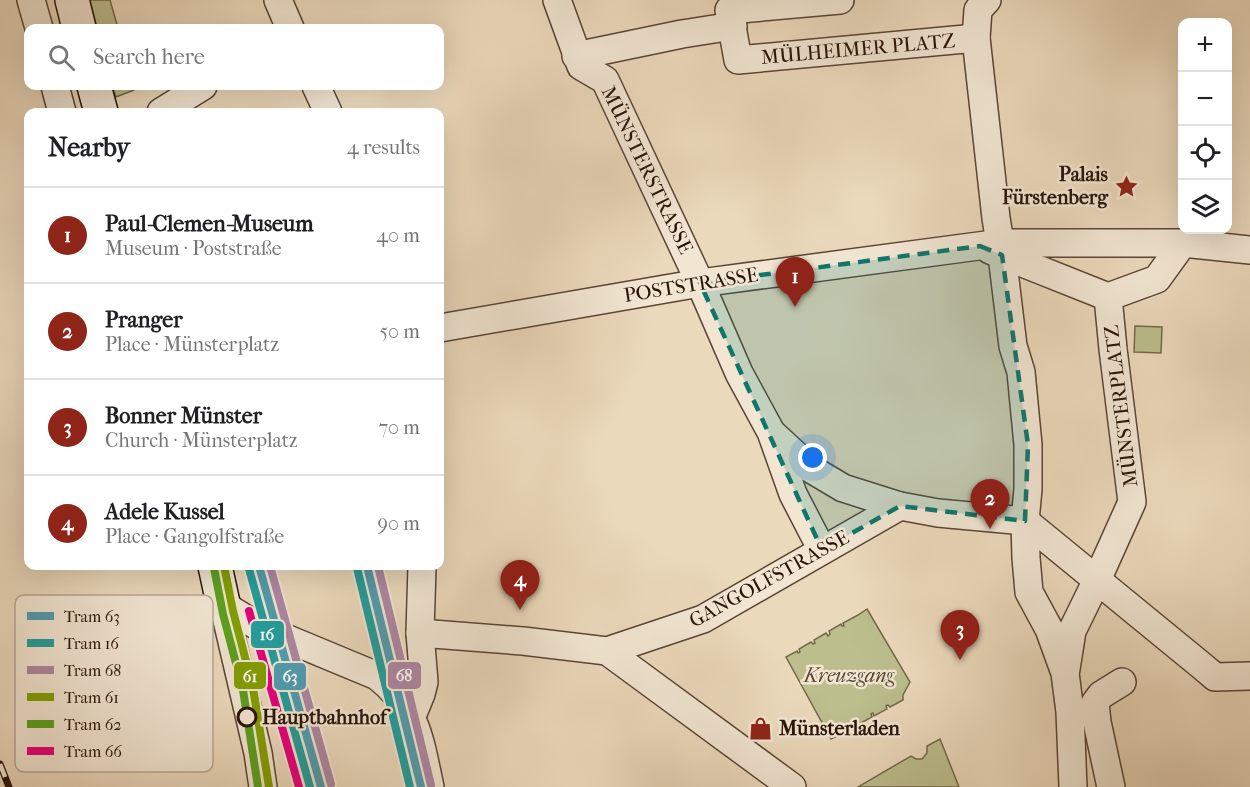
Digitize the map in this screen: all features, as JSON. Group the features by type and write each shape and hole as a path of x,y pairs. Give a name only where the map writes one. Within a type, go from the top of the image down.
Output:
{"street":[{"path":"31,0 38,24"},
{"path":"72,0 78,24"},
{"path":"278,0 288,24"},
{"name":"MÜNSTERSTRASSE","path":"556,0 581,66 605,80 700,282 739,373 771,432"},
{"path":"576,56 733,26 729,10 840,0"},
{"path":"987,0 978,10 976,38 996,218 994,248 1183,243 1250,250"},
{"name":"MÜLHEIMER PLATZ","path":"733,26 738,60 976,38"},
{"path":"56,90 62,108"},
{"path":"95,90 100,108"},
{"path":"167,108 197,90"},
{"path":"318,90 326,108"},
{"name":"MÜNSTERPLATZ","path":"994,248 1108,297 1157,279 1183,243"},
{"name":"POSTSTRASSE","path":"444,327 700,282 994,248"},
{"name":"MÜNSTERPLATZ","path":"994,248 1013,346 1021,372 1026,424 1028,489 1025,520 1029,592 1049,629 1065,673 1070,712 1072,787"},
{"name":"MÜNSTERPLATZ","path":"1065,673 1072,631 1132,502 1108,297"},
{"path":"771,432 812,469 843,488 900,506 938,513 1025,520 1208,672 1250,676"},
{"path":"771,432 793,494 822,550"},
{"name":"GANGOLFSTRASSE","path":"420,633 523,641 607,651 703,619 900,506"},
{"path":"216,570 258,753 262,787"},
{"path":"412,716 424,682 420,633 422,570"},
{"path":"223,603 259,627 377,676 389,686 412,716 430,787"},
{"path":"607,651 792,787"},
{"path":"1111,787 1095,703 1101,695 1122,682"}],"highlighted area":[{"path":"980,246 1002,255 1028,445 1025,521 900,506 822,550 700,283"}],"green space":[{"path":"90,0 110,0 117,24 96,24"},
{"path":"113,90 134,90 116,97"},
{"path":"1135,326 1162,327 1161,353 1134,352"},
{"name":"Kreuzgang","path":"867,609 910,682 903,695 903,700 890,707 886,706 887,709 874,716 873,713 871,714 872,717 859,724 857,722 857,725 848,730 846,728 845,732 831,739 786,657 797,651 800,652 799,649 811,642 815,643 814,640 826,633 828,636 829,631 841,624 844,626 843,623"},
{"path":"940,739 959,787 858,787 911,756 922,759 927,753 927,746"}],"railway":[{"path":"0,764 9,787"}],"tram line":[{"name":"62","path":"214,570 223,614 243,690 258,787"},
{"name":"61","path":"225,570 253,688 269,787"},
{"name":"16","path":"249,570 310,787"},
{"name":"63","path":"260,570 321,787"},
{"name":"68","path":"271,570 331,784"},
{"name":"16","path":"357,570 410,787"},
{"name":"63","path":"368,570 421,787"},
{"name":"68","path":"379,570 431,785"},
{"name":"66","path":"249,611 299,787"}],"place":[{"name":"Palais Fürstenberg","path":"1126,186"},
{"name":"Paul-Clemen-Museum","path":"795,307"},
{"name":"Pranger","path":"990,529"},
{"name":"Adele Kussel","path":"520,610"},
{"name":"Bonner Münster","path":"960,660"},
{"name":"Hauptbahnhof","path":"247,717"},
{"name":"Münsterladen","path":"761,728"}]}
